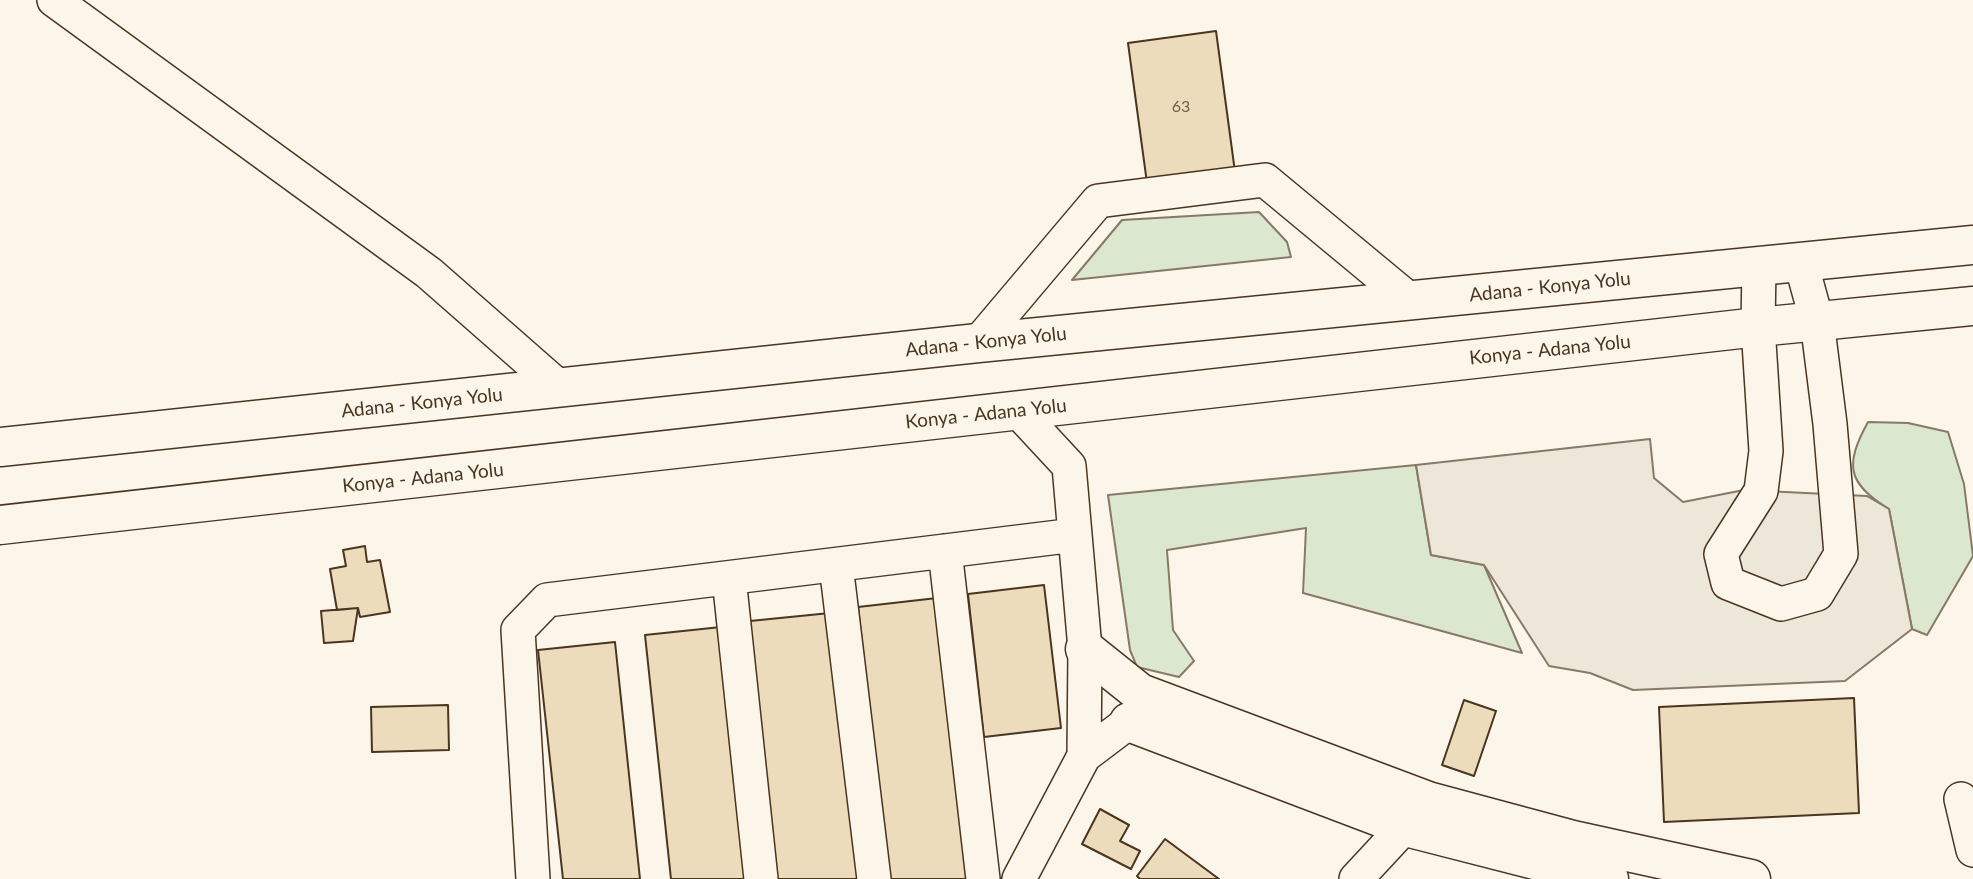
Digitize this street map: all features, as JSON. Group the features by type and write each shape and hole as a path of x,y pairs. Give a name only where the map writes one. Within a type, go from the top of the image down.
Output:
{"main road":[{"name":"Adana - Konya Yolu","path":"0,447 978,343 1973,246"},
{"name":"Konya - Adana Yolu","path":"0,526 1758,327 1973,306"},
{"path":"1085,649 1140,693 1417,814 1573,840 1751,879"},
{"path":"1129,722 1609,879"}],"street":[{"path":"54,0 429,273 560,388"},
{"path":"978,343 1098,201 1265,180 1410,301"},
{"path":"1759,267 1758,327 1766,451 1761,491 1721,554 1728,583 1782,604 1817,594 1841,554 1830,424 1817,321 1801,262"},
{"path":"1017,410 1069,466 1085,649 1083,756 1020,879"},
{"path":"533,879 518,630 547,600 1075,536"},
{"path":"945,551 984,879"},
{"path":"836,565 874,879"},
{"path":"729,578 761,879"},
{"path":"1083,756 1129,722"},
{"path":"1961,799 1973,850"},
{"path":"1356,879 1417,814"}],"green space":[{"path":"1259,212 1287,242 1291,257 1072,280 1122,220"},
{"path":"1868,422 1908,423 1948,432 1964,484 1973,556 1927,635 1912,629 1889,509 1864,490 1854,472 1856,450"},
{"path":"1416,465 1431,555 1484,565 1522,653 1303,593 1306,528 1167,550 1173,630 1194,661 1179,677 1137,667 1130,650 1108,495"}],"shaded area":[{"path":"1650,439 1654,478 1683,502 1744,490 1867,496 1889,509 1912,629 1845,681 1633,690 1590,673 1549,666 1484,565 1431,555 1416,465"}],"building":[{"path":"1216,31 1235,172 1147,183 1128,43"},
{"path":"365,546 367,562 380,560 390,612 360,617 358,608 337,610 330,569 346,566 343,550"},
{"path":"1044,585 1061,728 984,737 968,594"},
{"path":"937,598 969,879 889,879 858,607"},
{"path":"358,608 353,641 324,643 321,611"},
{"path":"830,613 858,879 776,879 750,621"},
{"path":"721,627 748,879 671,879 645,635"},
{"path":"615,642 640,879 563,879 538,650"},
{"path":"1854,698 1859,813 1664,822 1659,707"},
{"path":"1464,700 1496,711 1474,776 1442,765"},
{"path":"448,705 449,750 372,752 371,707"},
{"path":"1100,809 1129,825 1120,841 1140,851 1131,869 1082,844"},
{"path":"1165,839 1219,879 1140,879 1137,876"}]}
